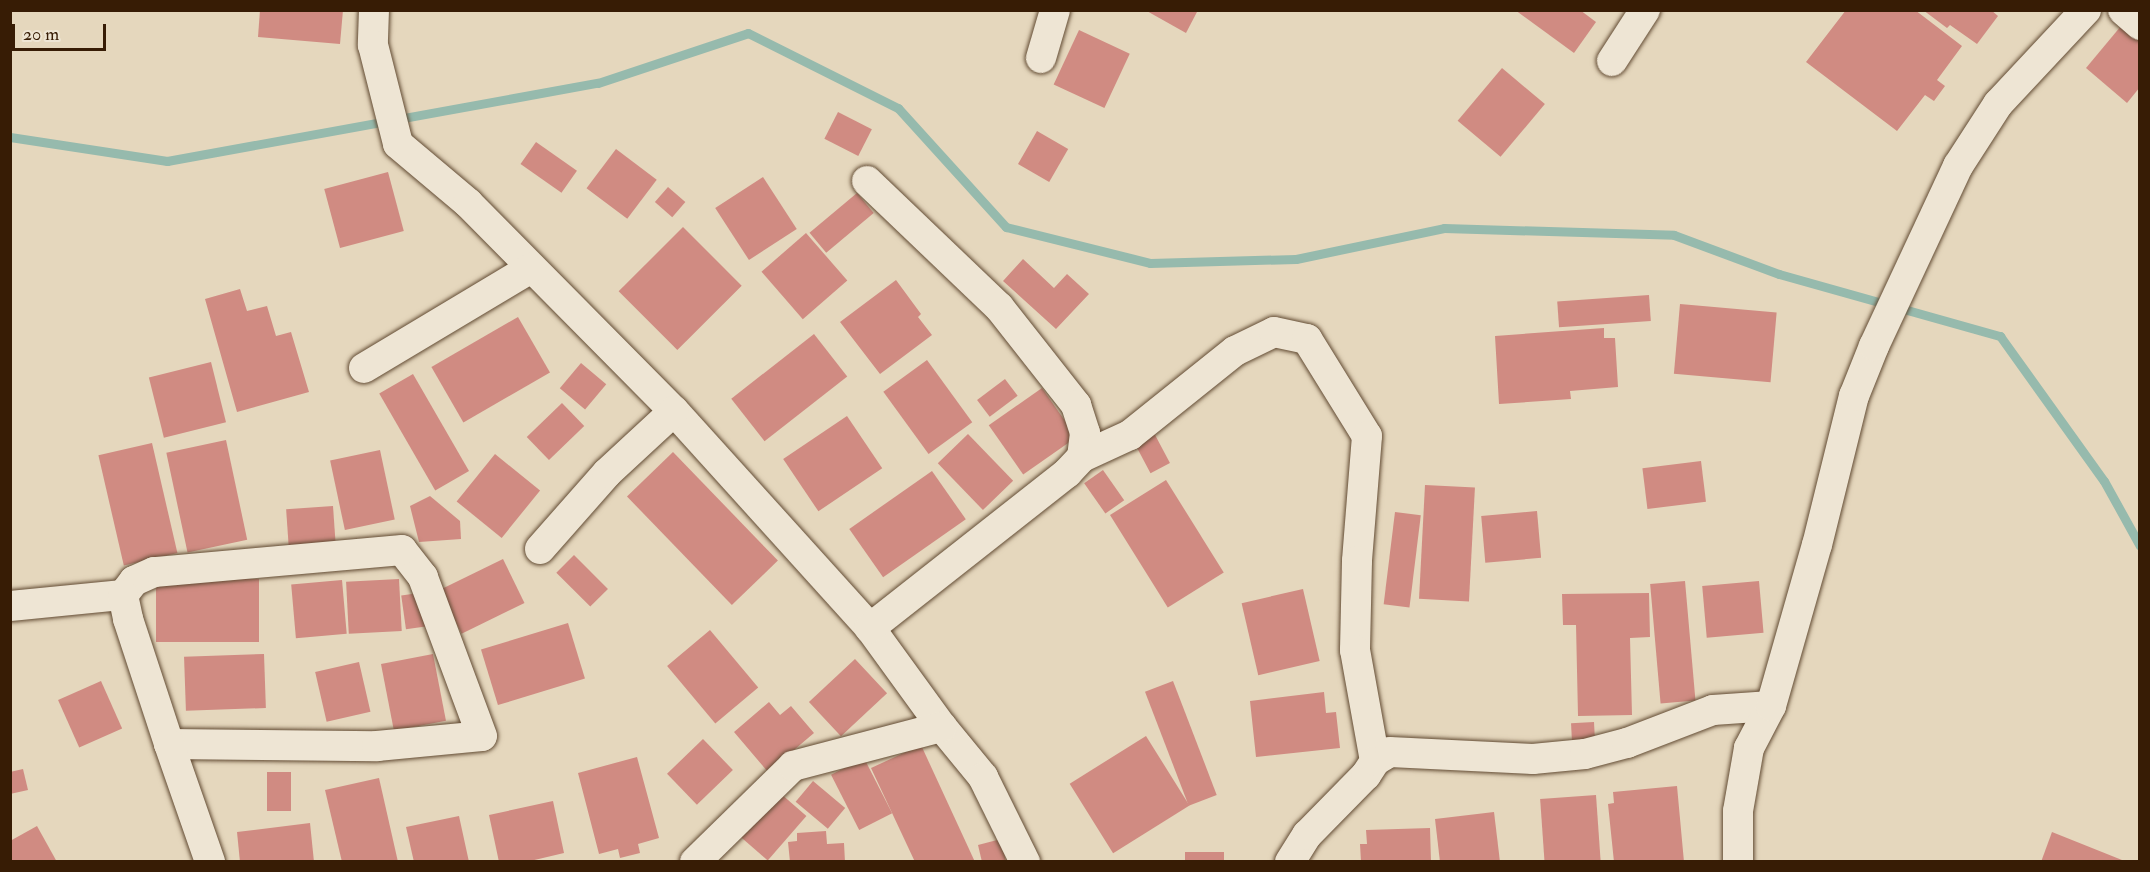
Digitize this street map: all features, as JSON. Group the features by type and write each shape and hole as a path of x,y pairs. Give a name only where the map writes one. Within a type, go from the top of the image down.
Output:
{"street":[{"path":"374,10 373,45 398,144 468,203 674,411 870,628 942,727 983,777 1024,861"},
{"path":"1041,58 1055,10"},
{"path":"1612,62 1645,10"},
{"path":"1738,861 1738,811 1749,748 1771,706 1817,545 1854,396 1884,325 1958,166 1998,104 2086,10"},
{"path":"2123,10 2139,25"},
{"path":"867,181 1006,316 1076,405 1085,433 1082,457"},
{"path":"364,368 531,268"},
{"path":"870,628 1067,473 1082,457 1130,435 1235,351 1274,332 1307,339 1367,436 1358,561 1355,650 1375,761"},
{"path":"540,549 607,473 674,411"},
{"path":"10,606 123,595 134,581 154,572 402,550 423,577 482,736 377,746 169,744"},
{"path":"123,595 128,619 210,861"},
{"path":"1290,861 1307,835 1366,775 1375,761 1390,753 1533,759 1586,754 1627,743 1713,710 1771,706"},
{"path":"695,861 793,766 942,727"}],"building":[{"path":"260,10 343,10 340,44 258,37"},
{"path":"1145,10 1198,10 1186,33"},
{"path":"1515,10 1580,10 1596,22 1574,53"},
{"path":"1846,10 1915,10 1962,46 1937,80 1945,86 1934,101 1925,95 1897,131 1806,62"},
{"path":"1923,10 1991,10 1998,16 1977,44 1950,25 1947,28"},
{"path":"2121,26 2140,42 2140,87 2127,103 2086,68"},
{"path":"1079,30 1130,54 1104,108 1054,84"},
{"path":"1502,68 1545,104 1501,157 1458,121"},
{"path":"838,112 872,129 858,156 824,139"},
{"path":"1037,131 1068,149 1049,182 1018,164"},
{"path":"536,142 577,171 561,193 521,164"},
{"path":"616,149 657,180 627,219 587,188"},
{"path":"388,172 404,231 340,248 324,189"},
{"path":"763,177 797,229 749,260 715,208"},
{"path":"668,187 685,202 672,217 655,202"},
{"path":"857,193 874,213 826,253 810,233"},
{"path":"683,227 742,286 677,350 619,291"},
{"path":"806,233 847,281 803,319 761,272"},
{"path":"1023,259 1054,288 1067,274 1089,294 1056,329 1003,281"},
{"path":"896,280 921,314 918,317 932,335 880,374 840,322"},
{"path":"240,289 247,311 267,306 276,336 291,332 309,392 237,412 205,299"},
{"path":"1649,295 1651,321 1559,327 1557,301"},
{"path":"1680,304 1777,312 1771,382 1674,374"},
{"path":"518,317 550,372 463,422 431,367"},
{"path":"1604,328 1604,338 1615,338 1618,387 1570,391 1571,399 1499,404 1495,336"},
{"path":"814,334 847,377 765,441 731,399"},
{"path":"927,360 972,422 929,454 883,392"},
{"path":"211,362 226,422 164,438 149,377"},
{"path":"581,363 606,384 585,409 560,388"},
{"path":"413,374 469,471 435,490 379,394"},
{"path":"1005,379 1018,396 990,417 977,400"},
{"path":"1042,388 1076,437 1023,474 989,425"},
{"path":"562,403 584,426 549,460 527,437"},
{"path":"847,416 882,468 818,511 783,459"},
{"path":"1154,433 1170,463 1151,473 1135,443"},
{"path":"968,434 1013,481 983,510 938,463"},
{"path":"226,440 247,540 188,552 166,453"},
{"path":"152,443 177,553 124,565 98,455"},
{"path":"380,450 395,519 345,530 330,461"},
{"path":"673,452 778,561 732,605 627,496"},
{"path":"495,454 540,491 502,538 457,501"},
{"path":"1701,461 1706,502 1647,509 1642,468"},
{"path":"1103,470 1124,500 1105,514 1084,483"},
{"path":"932,471 966,519 883,577 849,529"},
{"path":"1166,480 1224,572 1168,607 1110,515"},
{"path":"1425,485 1475,488 1469,601 1419,599"},
{"path":"430,496 460,521 461,539 419,542 410,506"},
{"path":"333,506 336,545 289,548 286,509"},
{"path":"1537,511 1541,558 1485,563 1481,516"},
{"path":"1395,512 1421,515 1409,607 1384,604"},
{"path":"574,555 608,589 590,607 556,573"},
{"path":"503,559 524,603 462,634 440,590"},
{"path":"156,579 259,579 259,642 156,642"},
{"path":"399,579 402,631 349,634 346,582"},
{"path":"342,580 347,634 296,638 291,584"},
{"path":"1685,581 1695,701 1661,704 1650,584"},
{"path":"1759,581 1764,633 1707,638 1702,586"},
{"path":"1303,589 1320,661 1258,675 1242,603"},
{"path":"426,592 431,626 406,629 401,595"},
{"path":"1649,593 1650,637 1630,638 1632,715 1578,716 1576,625 1563,625 1562,594"},
{"path":"568,623 585,678 498,705 481,650"},
{"path":"710,630 758,687 715,723 667,666"},
{"path":"264,654 266,708 186,711 184,657"},
{"path":"433,654 446,721 394,731 381,664"},
{"path":"855,659 887,693 841,736 809,702"},
{"path":"359,662 370,712 327,722 315,672"},
{"path":"101,681 122,729 79,748 58,700"},
{"path":"1173,681 1217,795 1189,806 1145,692"},
{"path":"1324,692 1326,713 1336,712 1340,748 1256,757 1250,701"},
{"path":"769,702 780,715 791,706 814,733 768,772 734,732"},
{"path":"1594,722 1595,741 1572,742 1571,723"},
{"path":"1146,736 1189,806 1113,853 1070,784"},
{"path":"703,739 733,770 697,805 667,774"},
{"path":"921,745 975,862 915,862 871,768"},
{"path":"637,757 659,838 638,844 640,853 620,858 618,849 599,854 578,773"},
{"path":"864,758 892,813 859,830 831,775"},
{"path":"23,769 28,790 10,794 10,772"},
{"path":"267,772 291,772 291,811 267,811"},
{"path":"379,778 398,862 342,862 325,790"},
{"path":"813,781 845,808 828,829 796,802"},
{"path":"1677,786 1684,862 1614,862 1608,804 1614,803 1613,792"},
{"path":"780,793 806,816 768,860 741,838"},
{"path":"1596,795 1601,862 1545,862 1540,799"},
{"path":"553,801 564,853 526,862 499,862 489,815"},
{"path":"1494,812 1500,862 1440,862 1435,819"},
{"path":"459,816 469,862 414,862 406,827"},
{"path":"310,823 314,862 240,862 237,832"},
{"path":"37,826 57,862 10,862 10,841"},
{"path":"1430,828 1431,862 1361,862 1360,844 1367,844 1366,830"},
{"path":"826,831 827,844 844,843 845,862 790,862 788,842 797,841 797,833"},
{"path":"2052,832 2122,860 2121,862 2041,862"},
{"path":"1001,839 1006,862 982,862 978,845"},
{"path":"1185,852 1224,852 1224,862 1185,862"}],"waterway":[{"path":"10,137 167,161 598,83 748,33 898,108 1006,227 1150,263 1296,259 1444,228 1674,235 1779,274 2000,336 2104,481 2140,546"}]}
